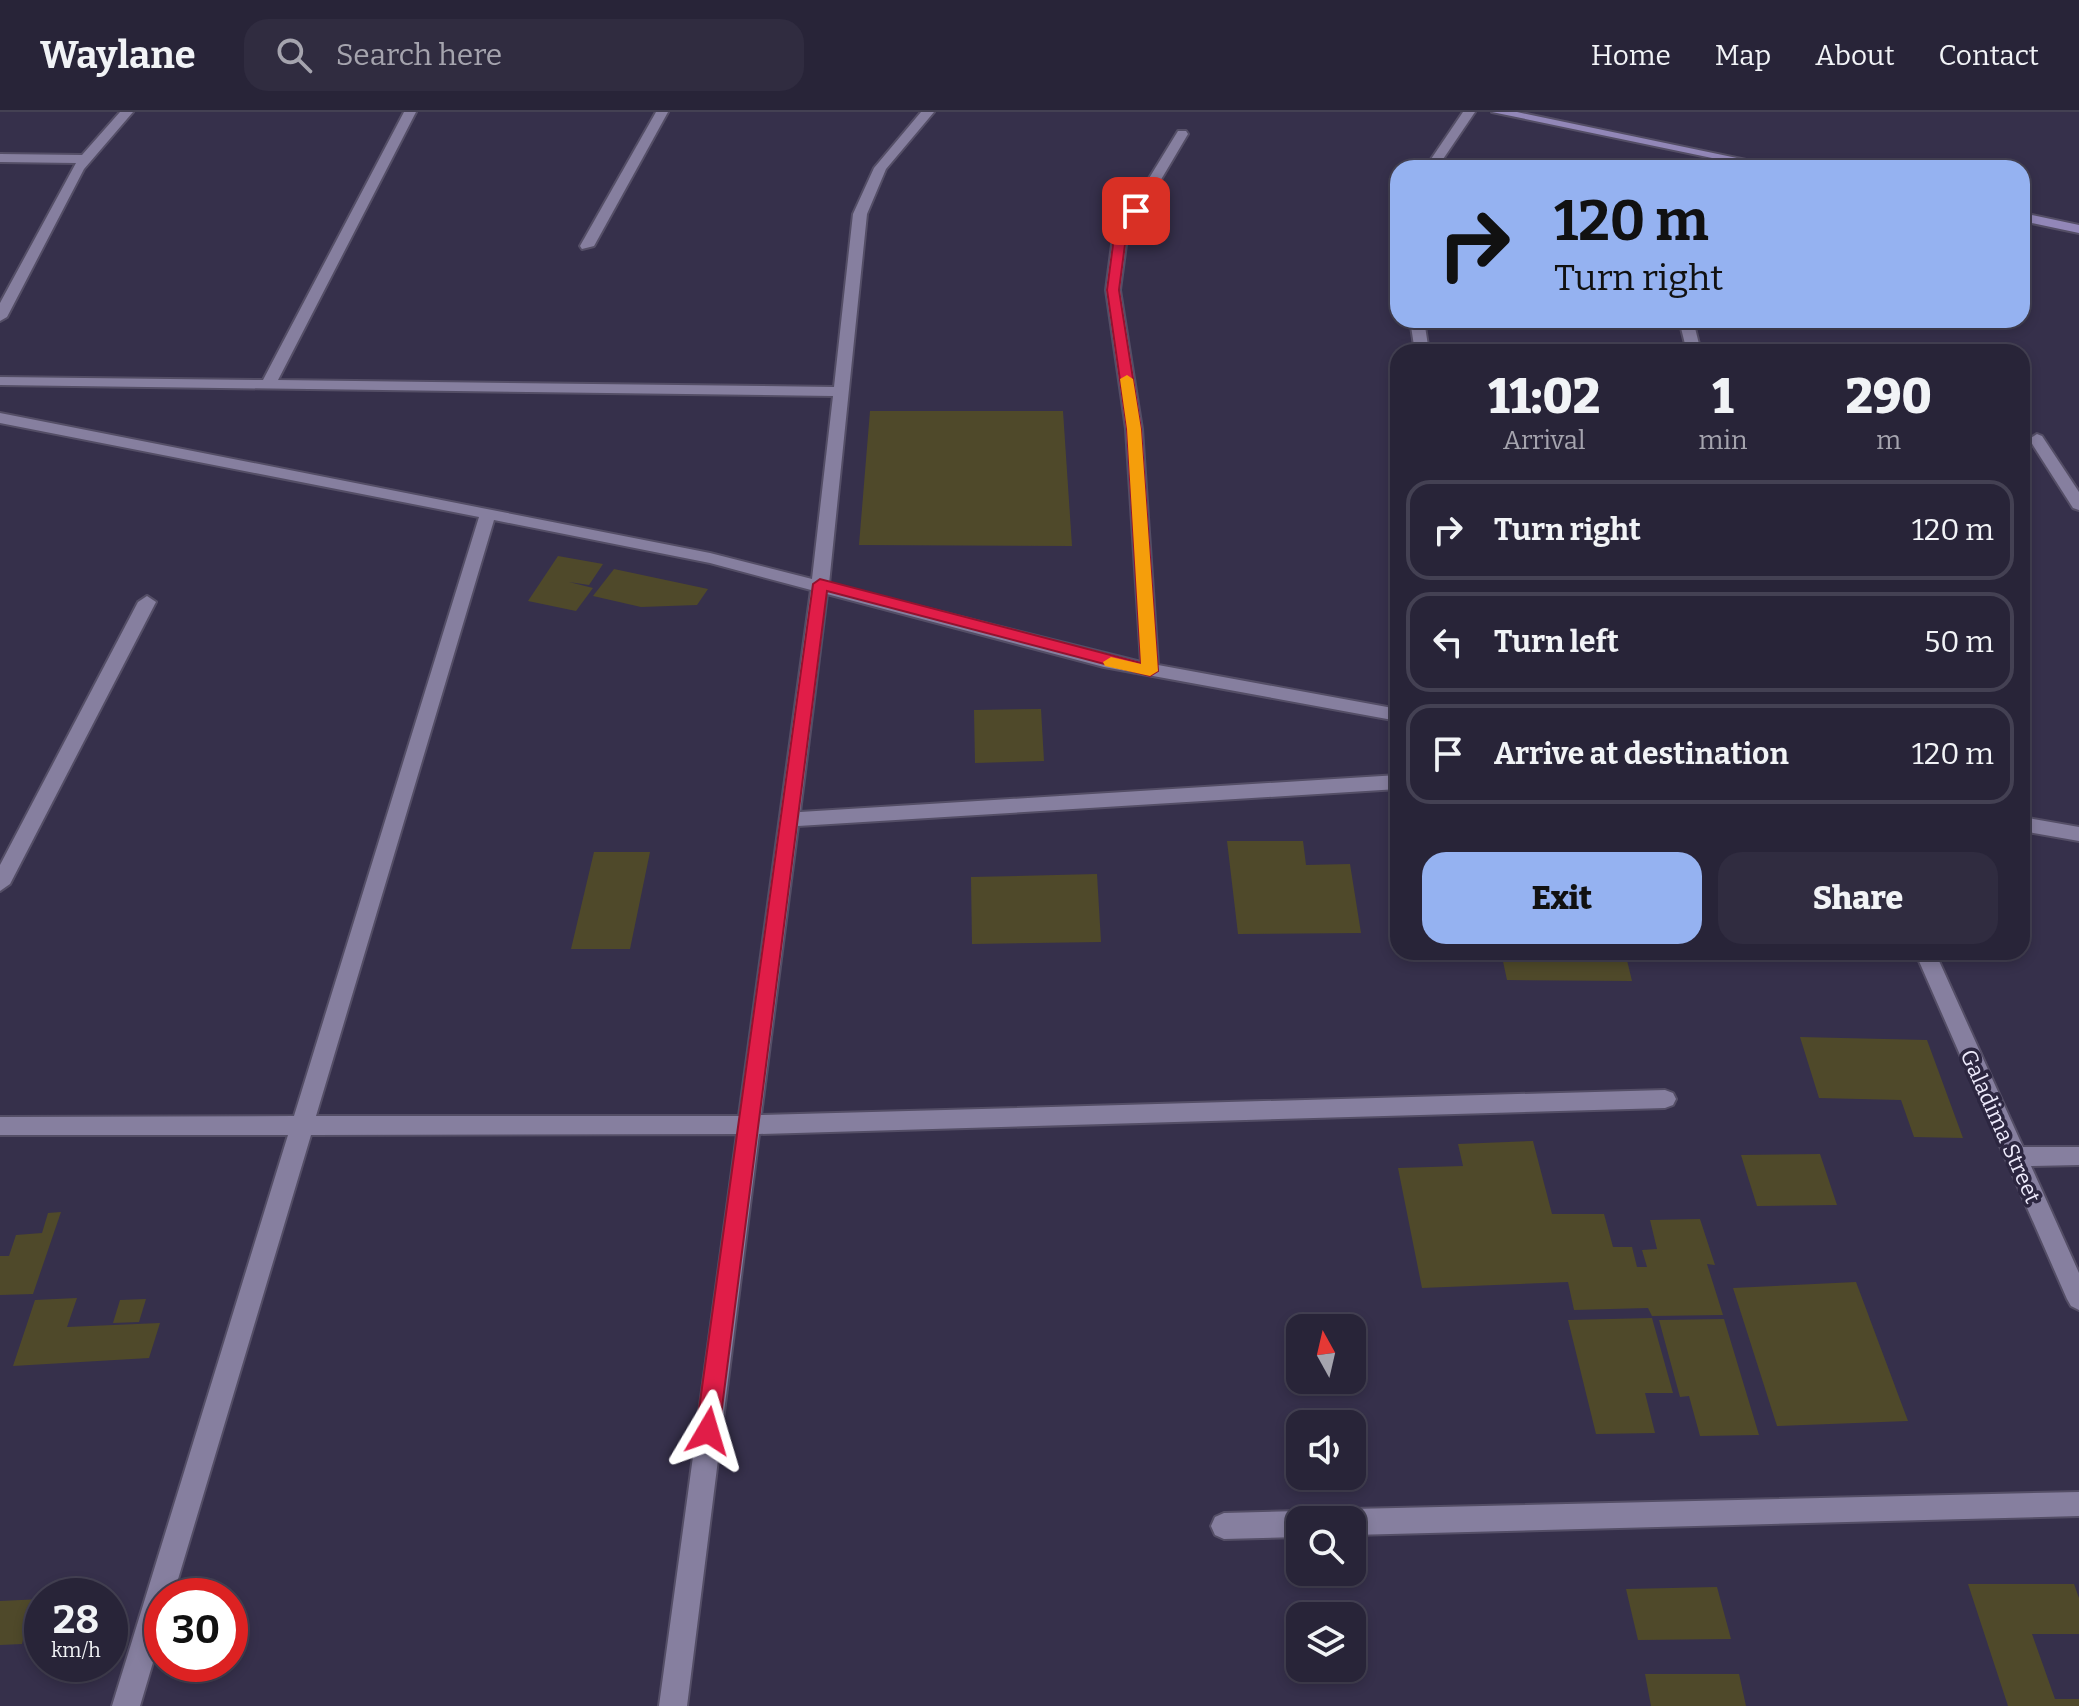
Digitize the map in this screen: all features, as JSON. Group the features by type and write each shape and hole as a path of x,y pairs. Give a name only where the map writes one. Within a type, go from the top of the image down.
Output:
{"street":[{"path":"0,317 86,159 127,112"},
{"path":"267,386 410,112"},
{"path":"587,246 662,112"},
{"path":"673,1706 820,584 860,214 880,168 928,112"},
{"path":"1436,160 1469,112"},
{"path":"1498,112 1714,160"},
{"path":"1150,671 1134,429 1113,290 1120,237 1182,134"},
{"path":"0,158 86,159"},
{"path":"2030,219 2079,229"},
{"path":"0,381 841,392"},
{"path":"0,418 710,558 1150,671 1390,714"},
{"path":"2037,439 2079,505"},
{"path":"126,1706 488,514"},
{"path":"0,884 147,602"},
{"path":"788,820 1390,782"},
{"path":"2030,825 2079,834"},
{"name":"Galadima Street","path":"1928,960 2079,1299"},
{"path":"0,1126 747,1125 1665,1099"},
{"path":"2014,1157 2079,1156"},
{"path":"1366,1522 2079,1504"},
{"path":"1224,1526 1286,1524"}],"building":[{"path":"870,411 1063,411 1072,546 859,545"},
{"path":"558,556 603,564 589,585 569,582 593,588 576,611 528,601"},
{"path":"614,569 708,589 697,605 641,607 593,596"},
{"path":"1041,709 1044,761 975,763 974,710"},
{"path":"1227,841 1303,841 1306,865 1350,864 1361,933 1238,934"},
{"path":"594,852 650,852 630,949 571,949"},
{"path":"1097,874 1101,942 972,944 971,877"},
{"path":"1503,960 1627,960 1632,981 1507,980"},
{"path":"1800,1037 1927,1040 1963,1138 1914,1137 1901,1100 1819,1098"},
{"path":"1533,1141 1552,1214 1604,1214 1613,1247 1632,1247 1637,1267 1647,1267 1642,1250 1657,1249 1650,1220 1700,1219 1715,1265 1707,1264 1723,1315 1652,1316 1648,1308 1574,1310 1568,1282 1422,1288 1398,1168 1463,1166 1458,1144"},
{"path":"1820,1154 1837,1205 1757,1206 1741,1155"},
{"path":"61,1212 33,1294 0,1295 0,1256 9,1256 16,1235 42,1233 48,1213"},
{"path":"1856,1282 1908,1421 1777,1426 1733,1288"},
{"path":"77,1298 67,1327 160,1323 149,1358 13,1366 35,1300"},
{"path":"146,1299 139,1322 113,1323 120,1300"},
{"path":"1652,1318 1673,1393 1645,1393 1655,1433 1596,1434 1568,1320"},
{"path":"1724,1319 1759,1435 1700,1436 1689,1396 1680,1397 1659,1320"},
{"path":"1968,1584 2074,1584 2079,1598 2079,1634 2032,1634 2055,1699 2079,1699 2079,1706 2008,1706"},
{"path":"1717,1587 1731,1639 1638,1640 1626,1589"},
{"path":"24,1600 22,1644 0,1645 0,1601"},
{"path":"1645,1674 1739,1674 1746,1706 1651,1706"}],"slow traffic":[{"path":"1111,662 1150,671 1134,429 1127,379"}],"route":[{"path":"708,1431 820,584 1150,671 1134,429 1113,290 1120,237 1136,211"}]}
